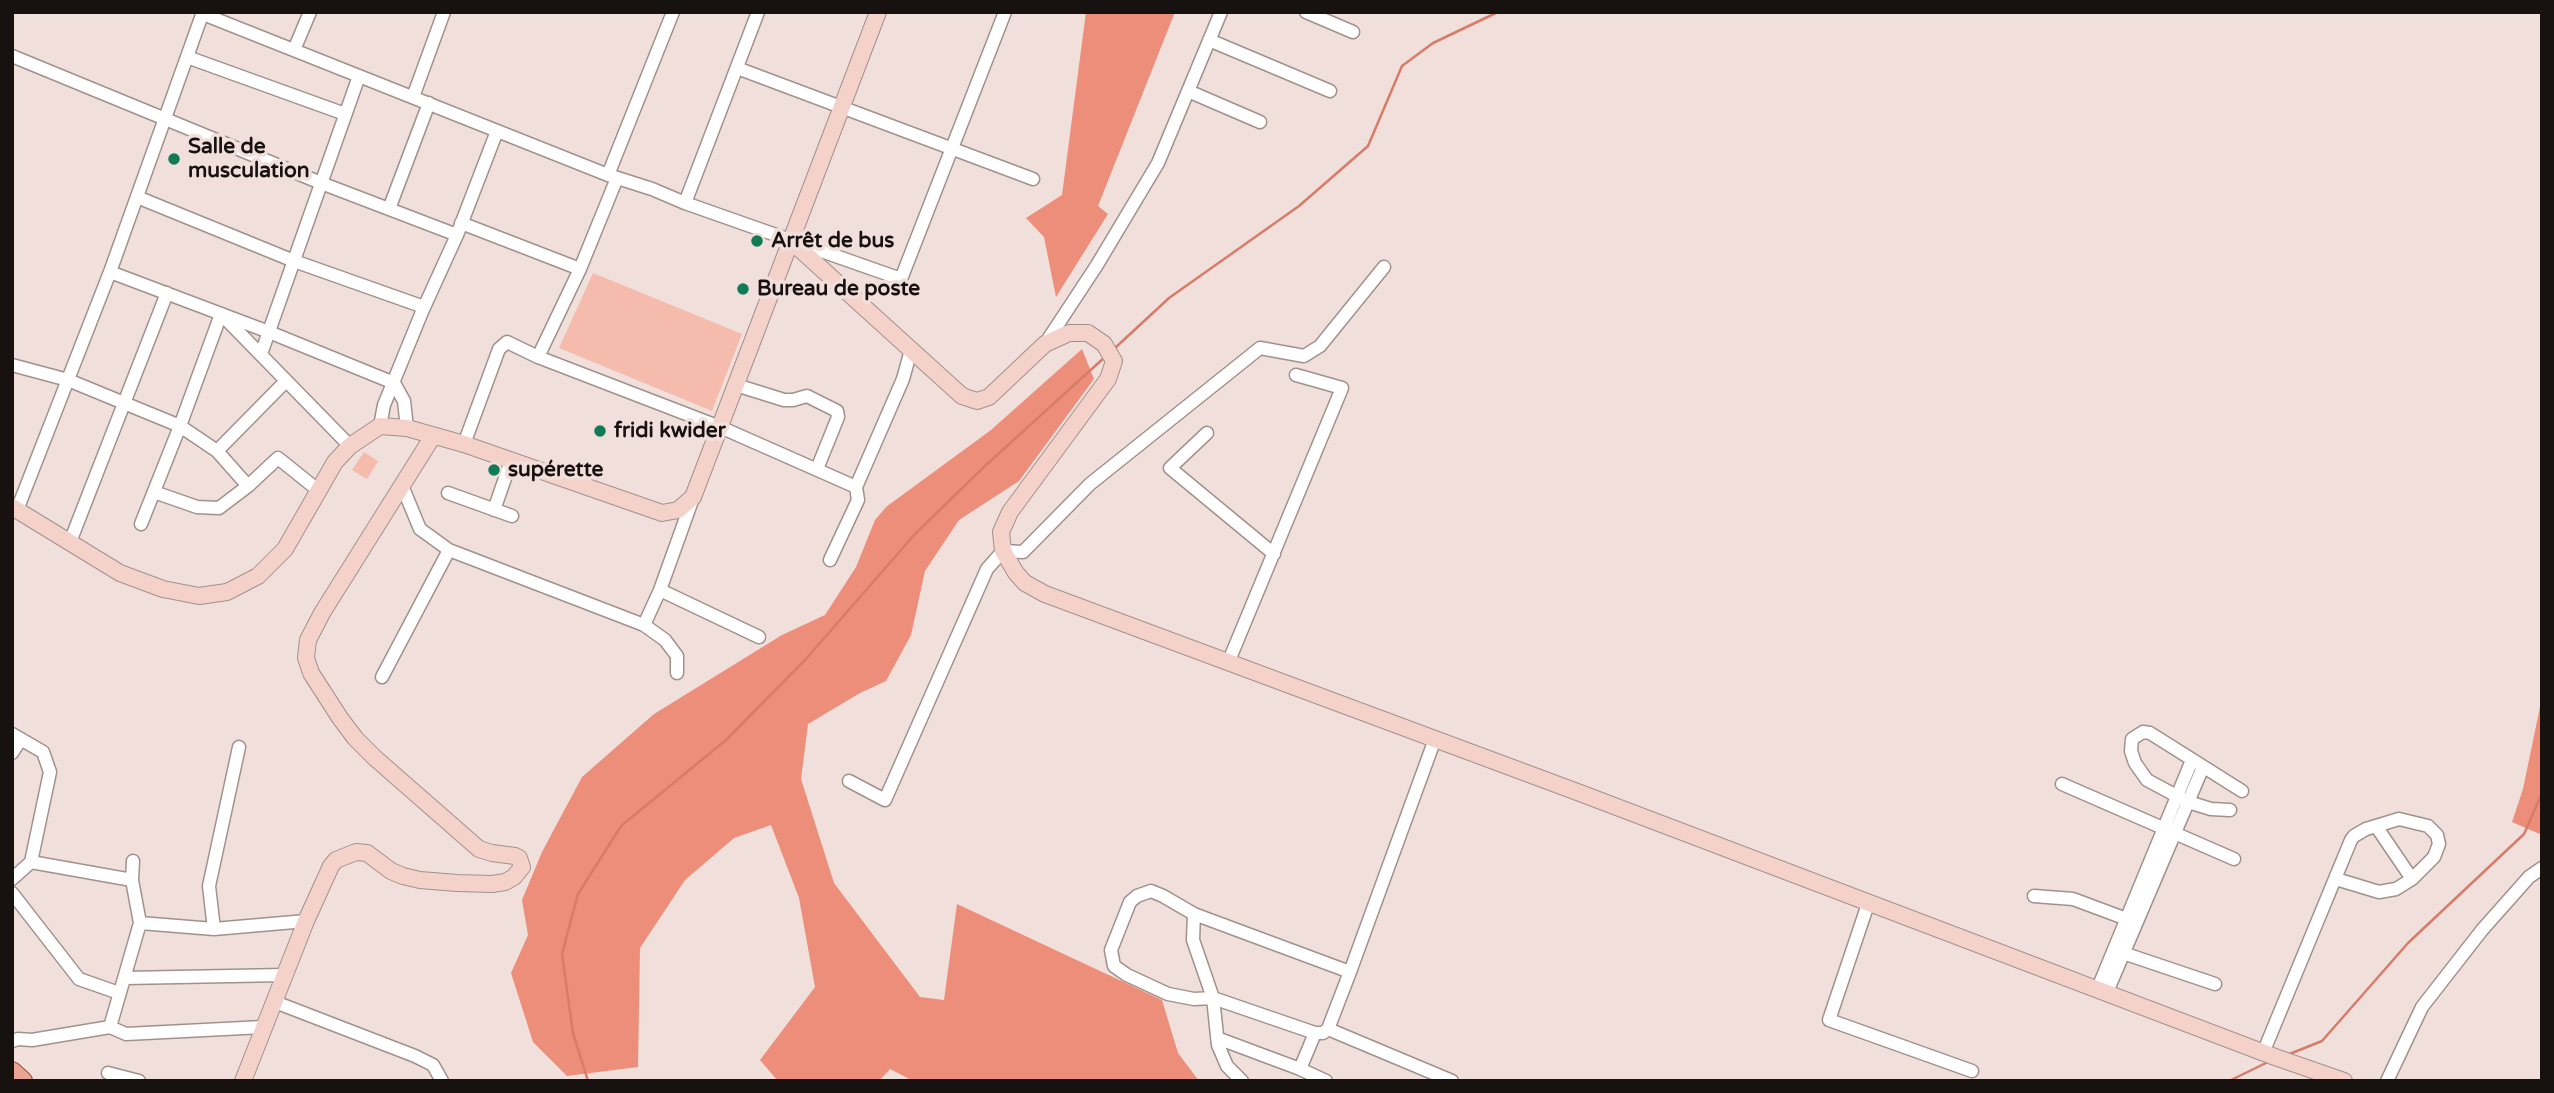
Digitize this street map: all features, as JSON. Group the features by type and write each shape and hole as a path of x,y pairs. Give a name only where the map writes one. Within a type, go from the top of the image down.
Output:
{"main road":[{"path":"12,1071 23,1081"}],"street":[{"path":"294,50 310,12"},
{"path":"413,97 444,12"},
{"path":"538,357 580,269 673,12"},
{"path":"685,203 758,12"},
{"path":"644,625 660,590 878,12"},
{"path":"693,498 678,510 662,513 464,444 407,428 380,426 350,446 335,462 285,549 258,576 227,592 199,596 163,589 120,573 15,509 110,272 203,13 613,176 901,279 1005,12"},
{"path":"791,241 962,396 977,401 989,397 1045,344 1158,163 1221,12"},
{"path":"1306,12 1353,32"},
{"path":"1209,40 1330,91"},
{"path":"12,56 389,209 580,269"},
{"path":"187,57 345,114"},
{"path":"737,68 1033,179"},
{"path":"261,354 359,76"},
{"path":"1188,90 1260,122"},
{"path":"389,209 429,103"},
{"path":"421,315 459,229 497,131"},
{"path":"137,197 294,261 424,307 384,405 380,426"},
{"path":"1003,551 1023,552 1090,484 1260,348 1304,356 1320,346 1384,267"},
{"path":"110,272 394,383 404,401 407,428"},
{"path":"70,542 167,293"},
{"path":"221,314 350,446"},
{"path":"141,524 221,314"},
{"path":"1045,344 1069,333 1088,333 1104,344 1114,361 1108,379 1010,512 1001,532 1003,551 1025,583 1045,594 2102,990 2313,1073 2344,1081"},
{"path":"464,444 499,349 507,342 538,357 720,427 856,487"},
{"path":"830,560 858,500 856,487 903,379 911,350"},
{"path":"12,365 68,380 180,426 217,451 248,486"},
{"path":"1228,663 1342,388 1296,375"},
{"path":"217,451 286,380"},
{"path":"736,385 784,400 807,396 837,411 838,417 817,469"},
{"path":"1207,433 1170,468 1274,554"},
{"path":"243,1081 306,921 331,866 345,855 356,852 374,857 391,871 420,880 492,884 514,877 522,867 519,858 515,856 492,853 470,842 375,758 340,718 312,673 306,658 308,640 322,613 403,488 433,436"},
{"path":"154,492 197,507 219,508 233,499 278,457 318,491"},
{"path":"494,510 511,461"},
{"path":"403,488 419,529 449,550 644,625 665,640 677,656 677,673"},
{"path":"448,493 512,516"},
{"path":"382,677 449,550"},
{"path":"849,782 885,800 987,569 1003,551"},
{"path":"660,590 759,637"},
{"path":"2230,810 2211,808 2183,799 2147,780 2135,763 2130,743 2138,734 2150,733 2242,791"},
{"path":"12,753 16,737 43,751 50,772 31,862 12,878"},
{"path":"1350,972 1194,914 1151,891 1143,892 1130,902 1111,950 1114,966 1168,994 1194,999 1213,998 1315,1033 1323,1033 1328,1029 1350,972 1435,739"},
{"path":"214,929 209,886 239,747"},
{"path":"2102,990 2198,763"},
{"path":"2062,784 2234,859"},
{"path":"2269,1055 2336,879 2354,836 2399,819 2428,826 2438,835 2438,852 2426,867 2396,889 2379,892 2336,879"},
{"path":"2376,826 2412,879"},
{"path":"110,1027 140,923 132,880 132,861"},
{"path":"31,862 132,880"},
{"path":"2387,1081 2423,1007 2482,930 2529,877 2542,868"},
{"path":"12,893 79,979 119,993"},
{"path":"2034,896 2073,899 2131,921"},
{"path":"1868,904 1829,1020 1972,1071"},
{"path":"1194,914 1191,930 1213,998 1217,1038 1227,1066 1242,1081"},
{"path":"140,923 214,929 306,921"},
{"path":"2118,951 2215,984"},
{"path":"125,978 284,975"},
{"path":"275,1002 415,1056 433,1065 442,1081"},
{"path":"12,1041 110,1027 126,1034 263,1027"},
{"path":"1328,1029 1452,1081"},
{"path":"1300,1069 1315,1033"},
{"path":"1217,1038 1326,1081"},
{"path":"108,1073 139,1081"}],"shaded area":[{"path":"1086,12 1175,12 1098,206 1108,214 1056,297 1044,237 1026,218 1062,195"},
{"path":"593,273 742,334 712,411 559,348"},
{"path":"1082,349 1094,379 1019,481 959,520 925,571 911,635 886,681 808,724 801,779 834,883 920,997 944,1000 957,904 1162,1000 1178,1053 1199,1081 913,1081 890,1069 879,1081 778,1081 760,1060 815,987 799,898 771,825 734,838 685,880 640,948 638,1067 567,1076 533,1042 511,973 528,935 522,900 542,852 582,777 654,714 782,635 825,615 856,567 875,520 886,507 991,430"},
{"path":"364,452 378,461 367,479 352,470"},
{"path":"2542,697 2542,835 2512,822 2523,789"}],"waterway":[{"path":"1115,348 1169,298 1299,206 1368,146 1402,66 1433,43 1498,12"},
{"path":"588,1081 573,1033 562,954 578,894 621,826 726,740 805,660 915,534 1105,357"},
{"path":"2287,1055 2322,1041 2408,943 2524,834 2542,793"},
{"path":"2229,1081 2268,1062"}],"place":[{"name":"Salle de musculation","path":"174,159"},
{"name":"Arrêt de bus","path":"757,241"},
{"name":"Bureau de poste","path":"743,289"},
{"name":"fridi kwider","path":"600,431"},
{"name":"supérette","path":"494,470"}]}
